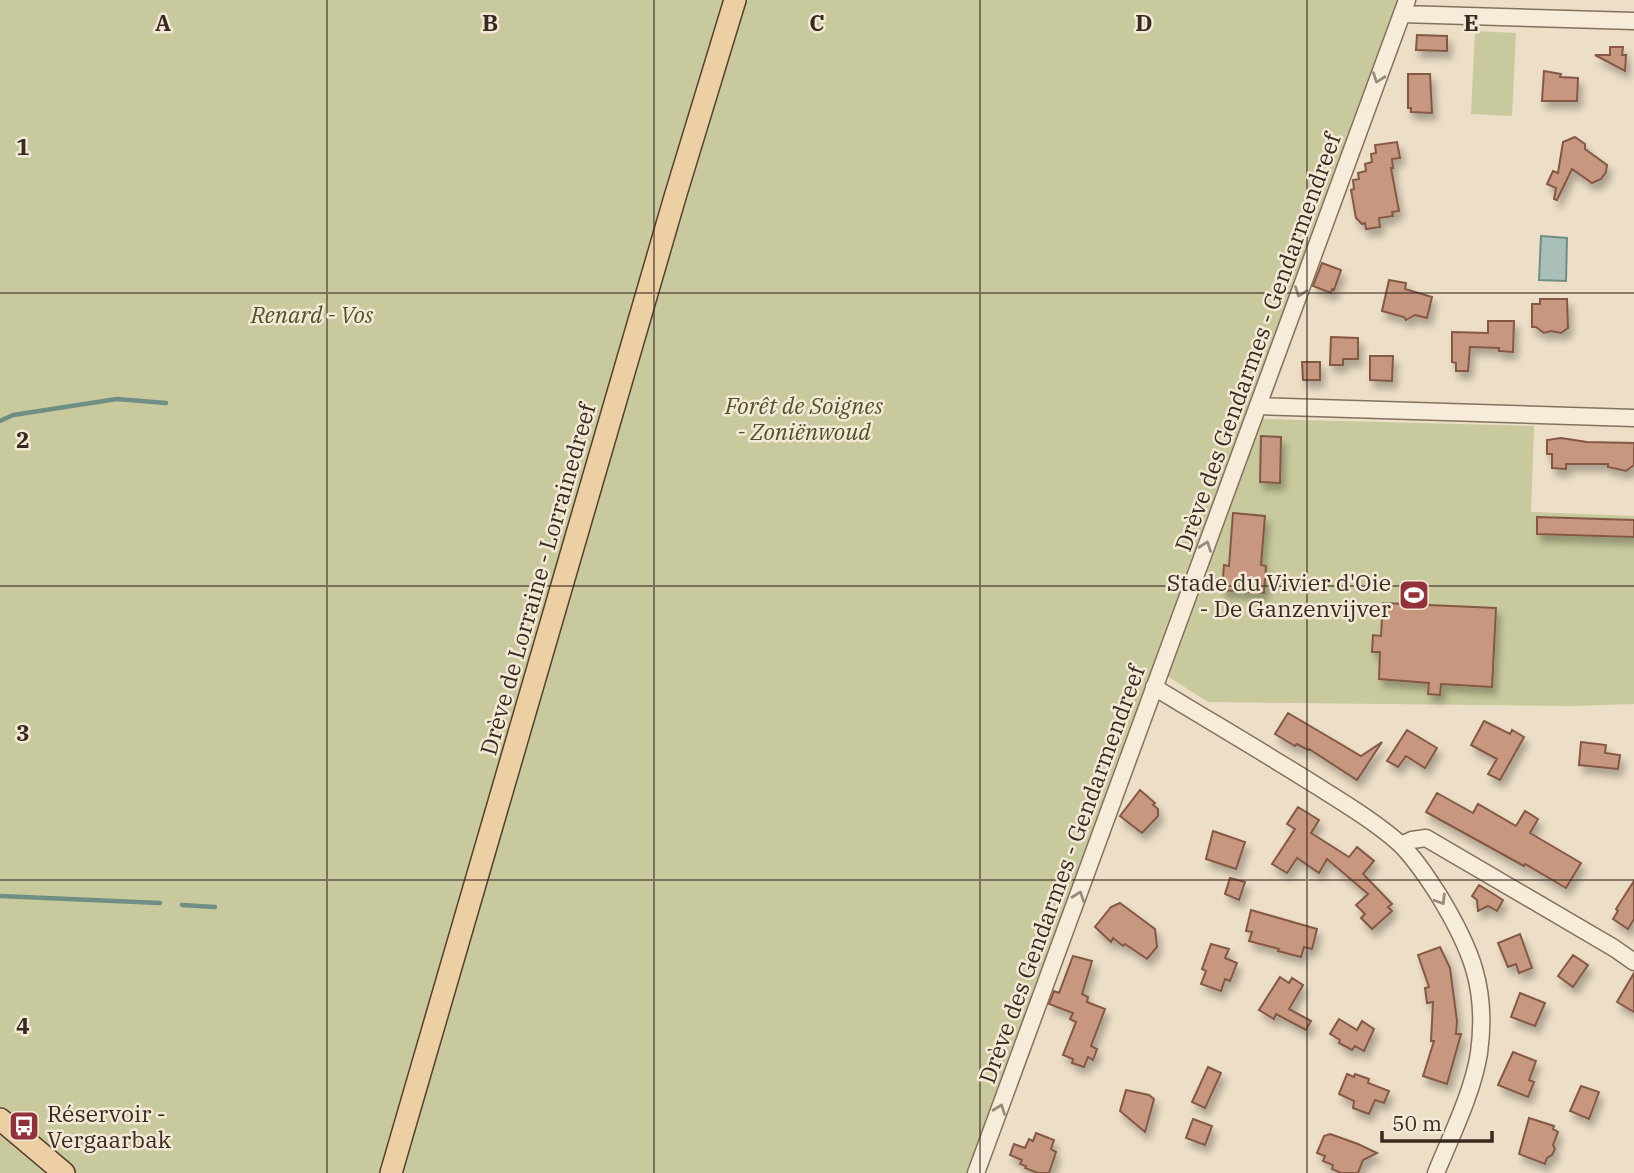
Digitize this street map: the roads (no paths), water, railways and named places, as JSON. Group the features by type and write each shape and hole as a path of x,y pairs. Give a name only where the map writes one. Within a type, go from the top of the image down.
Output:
{"main road":[{"name":"Drève de Lorraine - Lorrainedreef","path":"391,1173 671,210 735,0"},
{"path":"0,1119 65,1173"}],"street":[{"path":"1404,7 1634,21"},
{"name":"Drève des Gendarmes - Gendarmendreef","path":"976,1173 1404,7"},
{"path":"1258,406 1634,418"},
{"path":"1155,683 1366,817 1401,845 1429,880 1457,924 1472,956 1480,991 1482,1022 1479,1056 1436,1173"},
{"path":"1401,845 1426,838 1592,934 1634,962"}],"waterway":[{"path":"0,421 13,415 117,399 166,403"},
{"path":"0,896 160,903"},
{"path":"182,905 215,907"}],"place":[{"name":"Stade du Vivier d'Oie - De Ganzenvijver","path":"1414,595"},
{"name":"Réservoir - Vergaarbak","path":"24,1126"}],"park label":[{"name":"Renard - Vos","path":"312,314"},
{"name":"Forêt de Soignes - Zoniënwoud","path":"804,418"}]}
